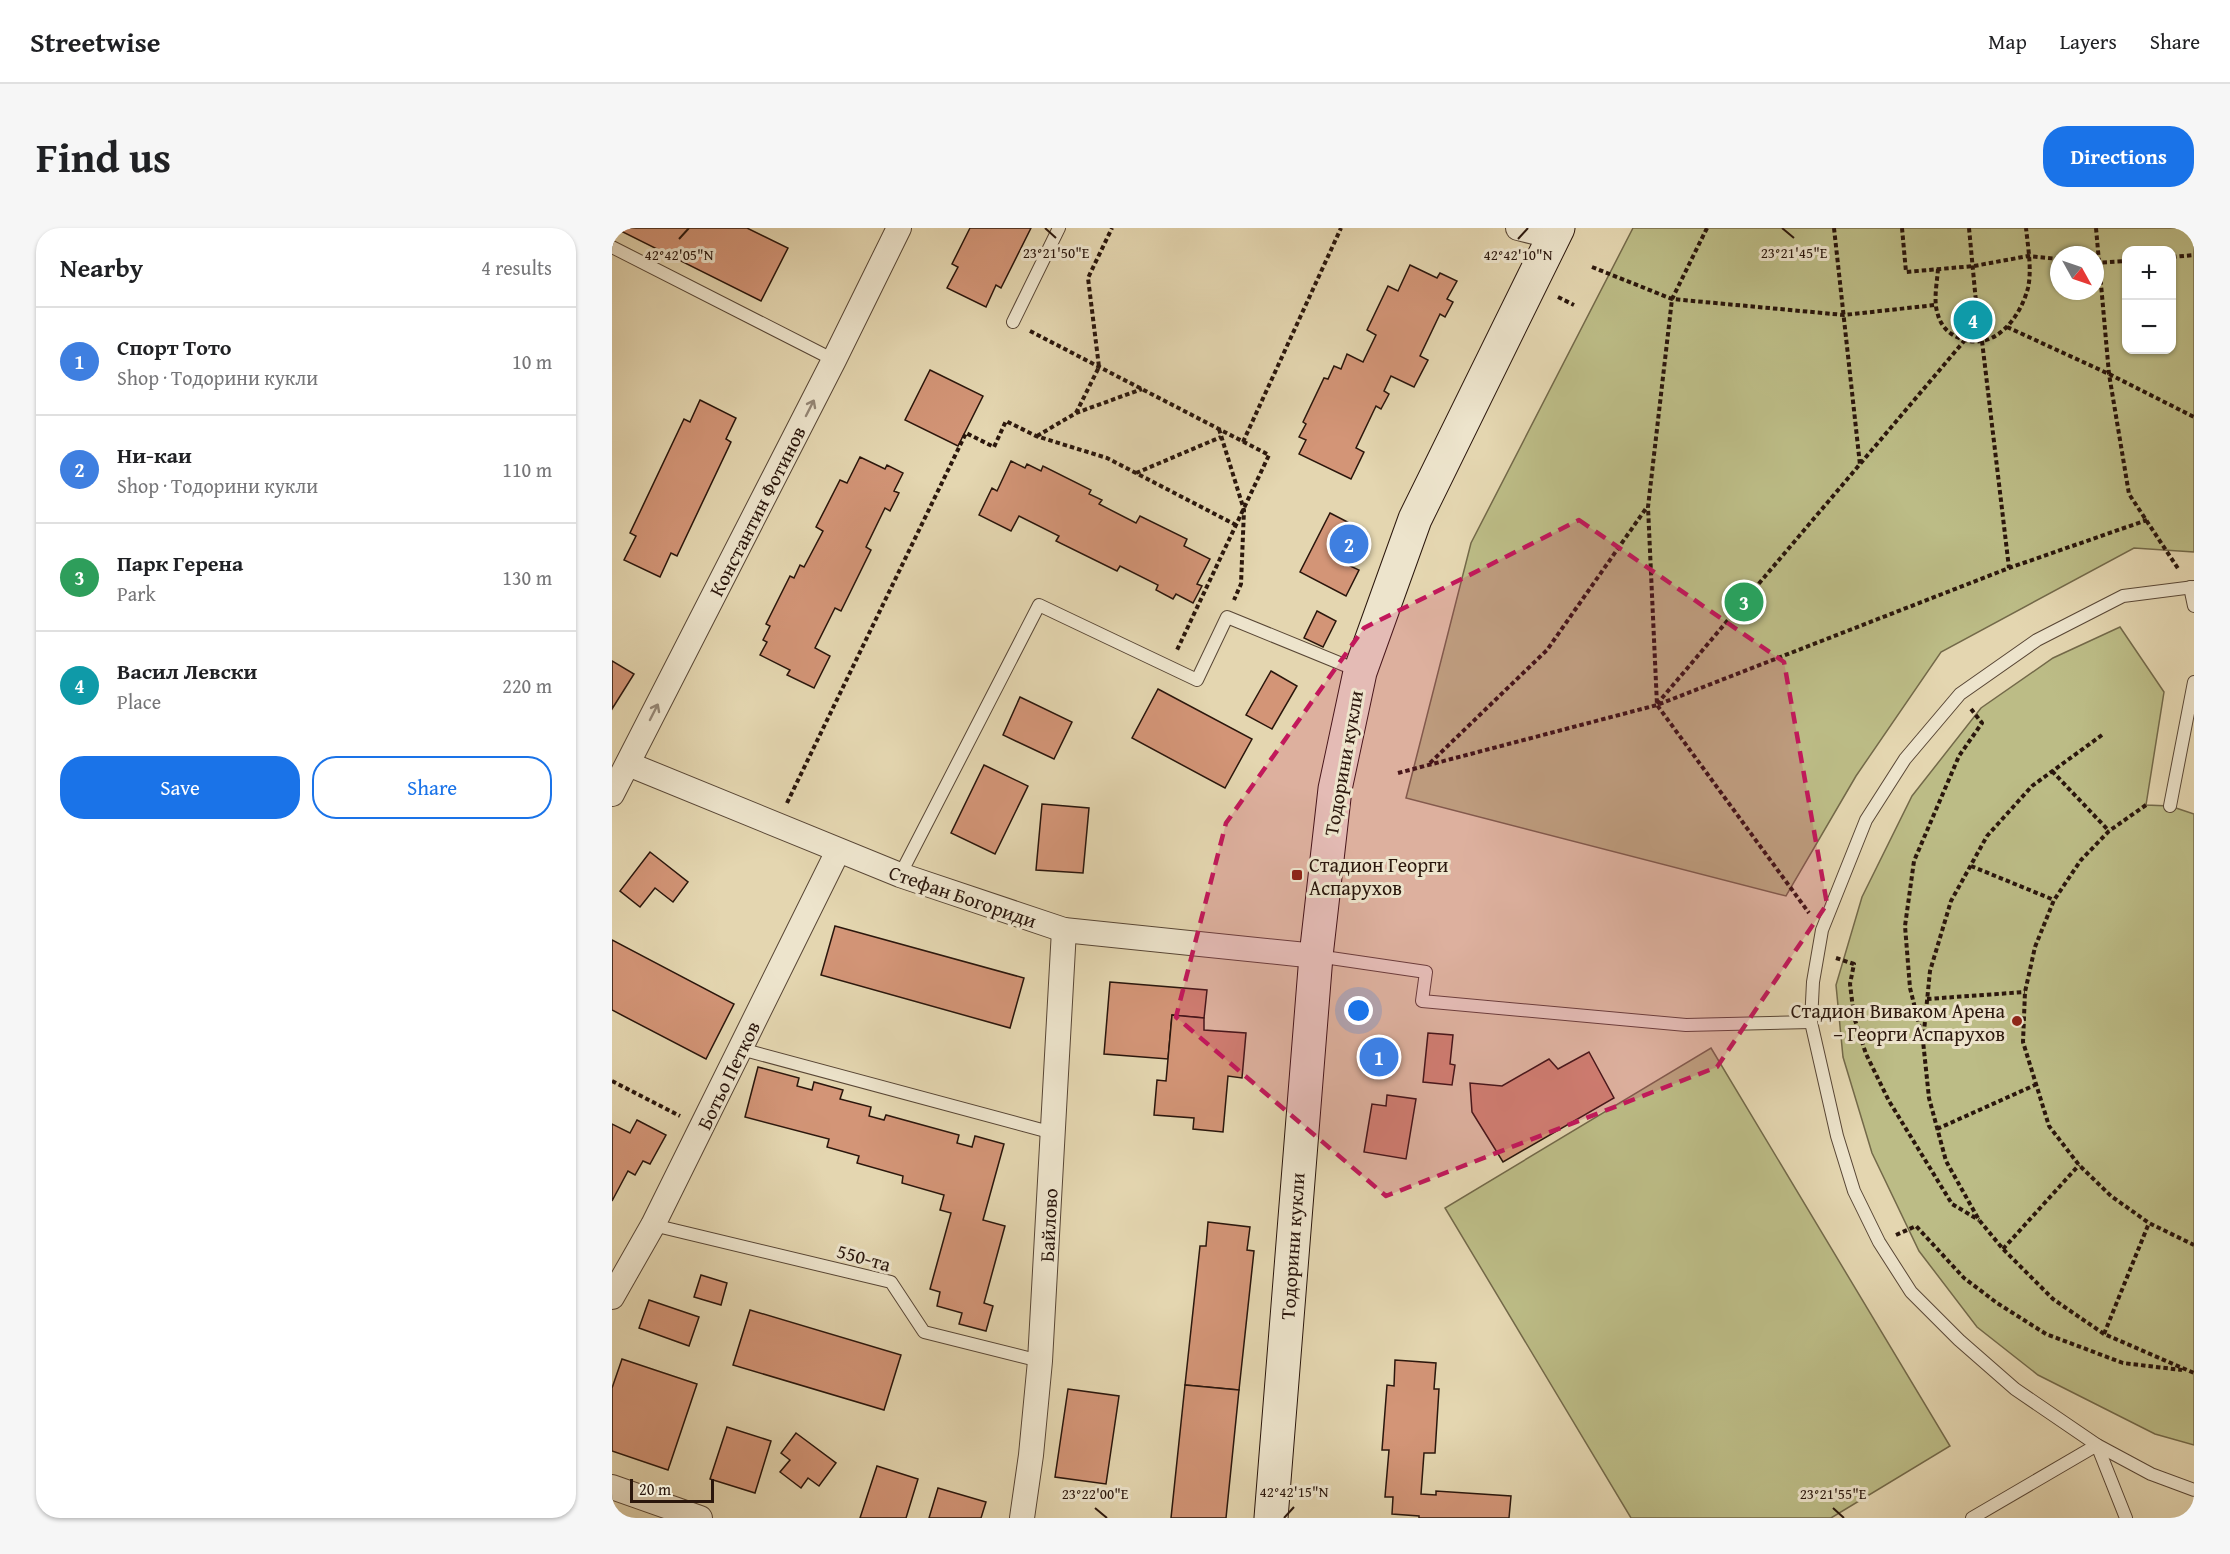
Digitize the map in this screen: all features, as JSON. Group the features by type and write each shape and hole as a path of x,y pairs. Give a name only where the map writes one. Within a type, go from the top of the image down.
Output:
{"street":[{"name":"Константин Фотинов","path":"612,794 899,228"},
{"path":"1518,228 1556,232"},
{"name":"Тодорини кукли","path":"1271,1518 1316,956 1335,789 1360,672 1415,519 1556,232"},
{"name":"Стефан Богориди","path":"628,764 900,875 1064,930 1316,956"},
{"name":"Ботьо Петков","path":"612,1297 653,1225 838,851"},
{"name":"Байлово","path":"1022,1518 1040,1361 1064,930"},
{"path":"612,1487 700,1518"}],"lane":[{"path":"1013,322 1059,228"},
{"path":"612,247 834,360"},
{"path":"2194,606 2192,587 2123,596 2037,640 1960,694 1905,759 1866,819 1822,930 1817,953 1811,1022 1837,1136 1854,1191 1879,1242 1911,1292 1959,1340 2015,1389 2097,1445 2151,1474 2194,1490"},
{"path":"900,875 1039,605 1197,680 1227,617 1360,672"},
{"path":"2170,806 2194,682"},
{"path":"1316,956 1426,972 1422,1001 1686,1025 1811,1022"},
{"path":"741,1049 1053,1133"},
{"name":"550-та","path":"653,1225 891,1282 924,1332 1040,1361"},
{"path":"1972,1518 2097,1445"},
{"path":"2097,1445 2126,1518"}],"path":[{"path":"1076,413 1099,367 1088,278 1112,228"},
{"path":"1243,442 1341,228"},
{"path":"1707,228 1671,299 1648,507 1657,705 1822,930"},
{"path":"1834,228 1860,466"},
{"path":"1902,228 1906,272 1974,266 2028,256 2050,259"},
{"path":"1969,228 1976,302"},
{"path":"1938,269 1935,305 1944,328 1954,336 1965,340 1991,339 2007,327 2023,303 2028,286 2026,228"},
{"path":"2096,228 2096,246"},
{"path":"2176,257 2194,255"},
{"path":"2104,263 2122,262"},
{"path":"1592,267 1671,299 1844,315 1935,305"},
{"path":"1558,297 1574,305"},
{"path":"2101,300 2109,374 2129,494 2192,587"},
{"path":"1013,322 1269,455 1169,667"},
{"path":"2007,327 2109,374 2194,417"},
{"path":"1657,705 1965,340"},
{"path":"1982,341 2009,568"},
{"path":"1036,436 1076,413 1142,389"},
{"path":"776,826 966,433 994,447 1006,422 1036,436 1107,458 1236,525"},
{"path":"1218,429 1244,510 1241,584 1227,617"},
{"path":"1136,473 1221,437"},
{"path":"1428,765 1547,650 1648,507"},
{"path":"1398,773 1657,705 2009,568 2147,520"},
{"path":"1960,694 1982,723 1959,756 1914,861 1905,926 1910,988 1923,1041 1929,1098 1946,1161 1979,1220 2003,1250 2053,1299 2104,1334 2194,1373"},
{"path":"1923,1041 1930,971 1951,901 1987,836 2032,786 2102,735"},
{"path":"2052,771 2109,831"},
{"path":"2146,805 2109,831 2081,860 2054,900 2035,947 2025,992 2023,1042 2049,1126 2079,1165 2111,1196 2149,1223 2194,1245"},
{"path":"1971,866 2054,900"},
{"path":"1817,953 1854,963 1850,984 1854,1017 1870,1064 1889,1101 1952,1204 1979,1220"},
{"path":"1927,999 2025,992"},
{"path":"612,1081 702,1127"},
{"path":"1937,1129 2035,1085"},
{"path":"2003,1250 2079,1165"},
{"path":"2104,1334 2149,1223"},
{"path":"1879,1242 1916,1226 1964,1278 1997,1303 2046,1334 2123,1363 2188,1371"}],"highlighted area":[{"path":"1579,520 1784,662 1827,904 1717,1067 1386,1196 1176,1017 1226,823 1364,628"}],"green space":[{"path":"1633,228 2194,228 2194,552 2134,548 1941,652 1856,776 1786,896 1406,798 1471,543"},
{"name":"Стадион Виваком Арена – Георги Аспарухов","path":"2120,627 2164,692 2146,805 2170,806 2194,814 2194,1445 2155,1434 2038,1375 1977,1327 1919,1251 1872,1153 1843,1057 1836,985 1862,897 1912,796 1981,708 2053,658"},
{"path":"1711,1048 1950,1446 1831,1518 1631,1518 1445,1208"}],"building":[{"path":"615,228 747,228 788,248 761,301"},
{"path":"970,228 1031,228 1001,288 996,285 986,307 947,288 958,267 952,264"},
{"path":"1410,265 1437,278 1440,273 1457,281 1447,299 1453,302 1445,317 1440,314 1420,356 1428,360 1414,387 1391,376 1384,391 1389,394 1381,409 1376,406 1356,448 1364,452 1351,479 1299,454 1306,440 1299,437 1306,424 1303,422 1324,378 1328,379 1334,366 1341,369 1347,354 1363,362 1376,335 1367,330 1388,286 1398,291"},
{"path":"930,370 983,396 958,446 905,420"},
{"path":"700,400 736,418 726,439 731,442 677,556 671,553 660,577 624,560 636,536 630,533 684,419 690,422"},
{"path":"860,457 885,469 887,465 903,473 894,491 899,493 890,511 885,508 866,547 871,550 841,611 835,608 815,648 830,656 814,688 787,675 790,670 760,655 767,642 763,640 770,626 766,624 790,576 794,578 800,565 804,567 823,531 816,527 840,480 847,483"},
{"path":"1011,461 1025,468 1027,464 1041,471 1043,466 1091,490 1089,494 1102,500 1099,504 1136,523 1140,516 1187,539 1184,546 1210,559 1197,584 1202,586 1193,603 1176,594 1173,599 1156,590 1158,585 1120,566 1117,571 1056,541 1059,536 1019,516 1011,531 979,515 992,488 997,491"},
{"path":"1330,513 1367,532 1350,566 1359,570 1346,596 1300,572"},
{"path":"1317,611 1336,621 1323,647 1304,638"},
{"path":"612,661 634,674 612,709"},
{"path":"1271,671 1297,686 1272,729 1246,715"},
{"path":"1158,689 1252,739 1225,788 1132,738"},
{"path":"1020,697 1072,722 1054,759 1003,735"},
{"path":"984,765 1028,786 995,854 951,833"},
{"path":"1042,804 1089,808 1083,873 1036,870"},
{"path":"650,852 688,882 673,902 655,888 640,907 620,891"},
{"path":"835,926 1024,978 1010,1028 821,975"},
{"path":"612,940 734,1004 706,1059 612,1010"},
{"path":"1110,982 1207,990 1204,1018 1172,1015 1168,1059 1104,1054"},
{"path":"1172,1015 1204,1018 1204,1030 1246,1033 1242,1078 1228,1076 1223,1132 1193,1129 1194,1118 1154,1115 1157,1080 1166,1081"},
{"path":"1428,1033 1453,1035 1450,1064 1455,1065 1452,1085 1423,1082"},
{"path":"1370,1046 1392,1049 1389,1068 1367,1065"},
{"path":"1589,1052 1614,1098 1503,1162 1472,1112 1470,1083 1502,1086 1549,1059 1558,1069"},
{"path":"758,1067 799,1078 797,1086 812,1090 814,1082 843,1090 840,1099 871,1107 869,1116 884,1120 886,1115 959,1135 957,1143 972,1147 975,1136 1004,1144 983,1220 1005,1226 984,1303 993,1306 986,1331 959,1324 962,1313 937,1306 940,1292 930,1289 951,1213 940,1210 944,1195 902,1183 903,1176 857,1163 859,1156 827,1147 829,1139 745,1117"},
{"path":"1387,1095 1416,1099 1406,1159 1364,1152 1372,1104 1386,1106"},
{"path":"637,1120 666,1135 650,1164 643,1161 635,1175 628,1171 612,1201 612,1124 630,1133"},
{"path":"1208,1222 1250,1227 1247,1250 1254,1251 1239,1390 1185,1385 1200,1246 1206,1246"},
{"path":"701,1275 727,1283 721,1305 694,1297"},
{"path":"649,1300 699,1317 689,1346 639,1328"},
{"path":"750,1310 901,1355 884,1410 733,1365"},
{"path":"622,1359 697,1384 668,1470 612,1451 612,1388"},
{"path":"1395,1360 1436,1363 1434,1389 1439,1389 1435,1453 1424,1453 1421,1494 1436,1495 1436,1491 1511,1496 1509,1518 1419,1518 1419,1516 1392,1514 1393,1497 1385,1497 1389,1450 1382,1450 1387,1385 1394,1386"},
{"path":"1185,1385 1239,1390 1226,1518 1171,1518"},
{"path":"1068,1389 1119,1396 1106,1484 1055,1477"},
{"path":"727,1427 771,1441 755,1493 710,1479"},
{"path":"796,1433 836,1463 819,1486 808,1478 801,1488 780,1472 790,1460 781,1453"},
{"path":"877,1466 918,1479 906,1518 860,1518"},
{"path":"938,1488 986,1502 981,1518 929,1518"}],"place":[{"name":"Васил Левски","path":"1973,320"},
{"name":"Ни-каи","path":"1349,544"},
{"name":"Парк Герена","path":"1744,602"},
{"name":"Стадион Георги Аспарухов","path":"1297,875"},
{"name":"Стадион Виваком Арена – Георги Аспарухов","path":"2017,1021"},
{"name":"Спорт Тото","path":"1379,1057"}]}
